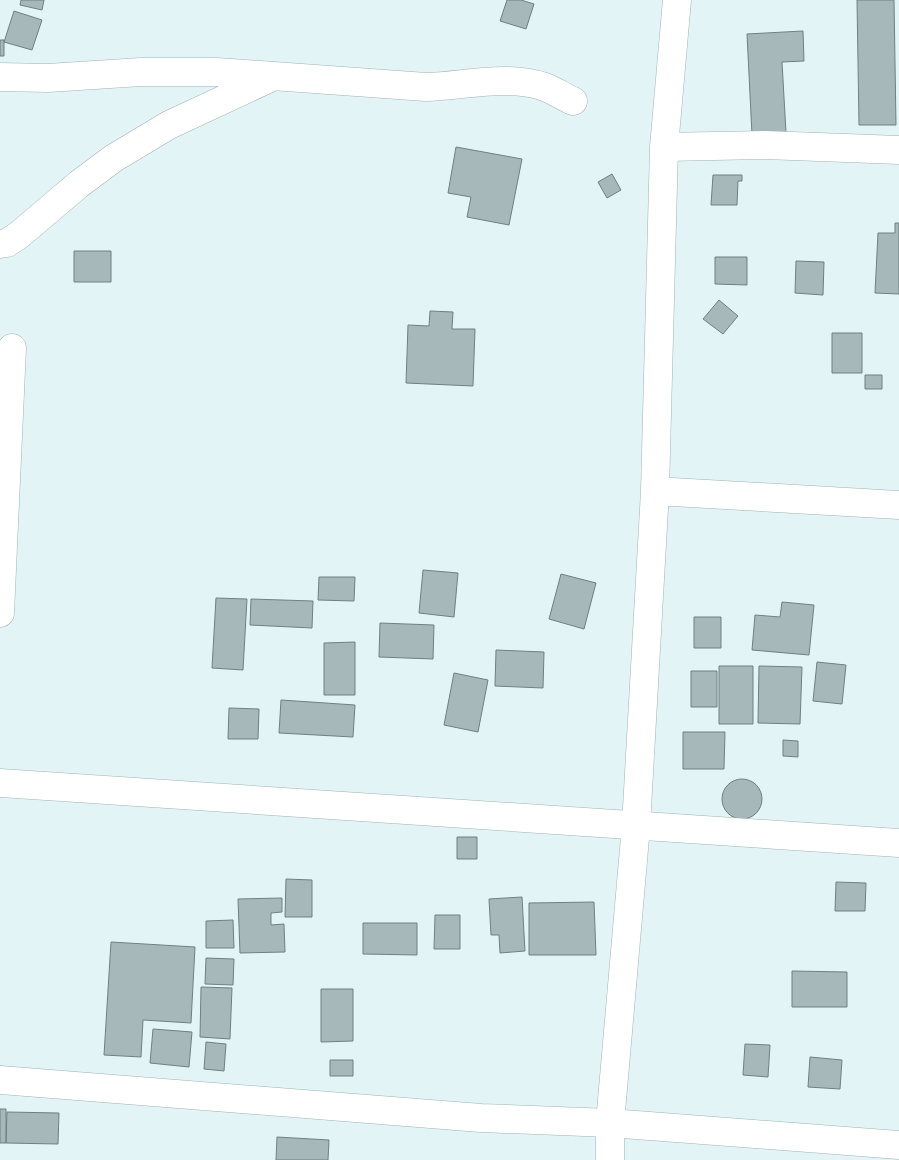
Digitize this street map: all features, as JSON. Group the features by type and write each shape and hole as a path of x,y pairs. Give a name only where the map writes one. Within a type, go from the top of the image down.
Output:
{"street":[{"path":"610,1160 610,1123 636,826 655,491 664,147 677,0"},
{"path":"0,77 48,78 141,72 217,72 426,87 474,82 515,82 545,87 573,101"},
{"path":"0,244 19,235 78,184 114,158 169,124 276,76"},
{"path":"664,147 765,144 899,150"},
{"path":"0,613 12,348"},
{"path":"655,491 899,505"},
{"path":"0,783 899,843"},
{"path":"0,1080 481,1118 610,1123 899,1146"}],"building":[{"path":"21,0 44,0 42,10 20,5"},
{"path":"507,0 521,0 534,4 526,29 500,21"},
{"path":"857,0 894,0 896,125 859,125"},
{"path":"14,11 42,20 32,50 4,42"},
{"path":"803,31 804,61 782,62 786,133 752,135 747,34"},
{"path":"0,40 4,40 4,56 0,56"},
{"path":"456,147 522,159 509,225 467,217 471,197 448,193"},
{"path":"612,174 621,190 607,198 598,182"},
{"path":"713,175 742,175 742,181 738,181 737,205 711,205"},
{"path":"895,223 899,223 899,294 875,293 878,233 895,233"},
{"path":"74,251 111,251 111,282 74,282"},
{"path":"715,257 747,257 747,285 715,284"},
{"path":"796,261 824,262 823,295 795,293"},
{"path":"719,300 738,316 723,334 703,319"},
{"path":"430,311 453,312 452,329 475,329 473,386 406,383 408,325 429,326"},
{"path":"832,333 862,333 862,373 832,373"},
{"path":"865,375 882,375 882,389 865,389"},
{"path":"423,570 458,573 454,617 419,613"},
{"path":"561,574 596,583 584,629 549,619"},
{"path":"319,577 355,577 354,601 318,600"},
{"path":"216,598 247,599 243,670 212,668"},
{"path":"251,599 313,601 312,628 250,625"},
{"path":"782,602 814,605 809,655 752,650 755,615 780,617"},
{"path":"694,617 721,617 721,648 694,648"},
{"path":"380,623 434,625 433,659 379,657"},
{"path":"355,642 355,695 324,695 324,643"},
{"path":"496,650 544,652 543,688 495,686"},
{"path":"817,662 846,665 842,704 813,701"},
{"path":"719,666 753,666 753,724 719,724"},
{"path":"759,666 802,667 800,724 758,723"},
{"path":"691,671 717,671 717,707 691,707"},
{"path":"454,673 488,680 478,732 444,725"},
{"path":"281,700 355,705 353,737 279,733"},
{"path":"229,708 259,709 258,739 228,739"},
{"path":"683,732 725,732 724,769 683,769"},
{"path":"783,740 798,741 798,757 783,756"},
{"path":"746,779 753,782 759,788 762,799 761,807 753,816 746,819 738,819 731,816 723,807 722,795 725,788 734,780"},
{"path":"457,837 477,837 477,859 457,859"},
{"path":"286,879 312,880 312,917 285,917"},
{"path":"836,882 866,883 865,911 835,911"},
{"path":"522,897 525,951 500,953 499,935 491,935 489,899"},
{"path":"282,898 282,912 271,913 271,925 284,924 285,952 240,953 238,899"},
{"path":"594,902 596,955 529,955 529,903"},
{"path":"435,915 460,915 460,949 434,949"},
{"path":"233,920 234,948 206,948 206,921"},
{"path":"363,923 417,923 417,955 363,954"},
{"path":"111,942 195,947 191,1023 143,1020 141,1057 104,1055"},
{"path":"206,958 234,959 233,985 205,984"},
{"path":"792,971 847,972 847,1007 792,1007"},
{"path":"201,987 232,988 230,1039 200,1037"},
{"path":"321,989 353,989 353,1041 321,1042"},
{"path":"153,1029 192,1032 189,1067 150,1063"},
{"path":"206,1042 226,1044 224,1071 204,1069"},
{"path":"745,1044 770,1045 768,1077 743,1075"},
{"path":"810,1057 842,1060 840,1089 808,1087"},
{"path":"330,1060 353,1060 353,1076 330,1076"},
{"path":"0,1109 6,1109 6,1143 0,1143"},
{"path":"7,1112 59,1113 58,1144 6,1143"},
{"path":"277,1137 329,1140 328,1160 276,1160"}]}
